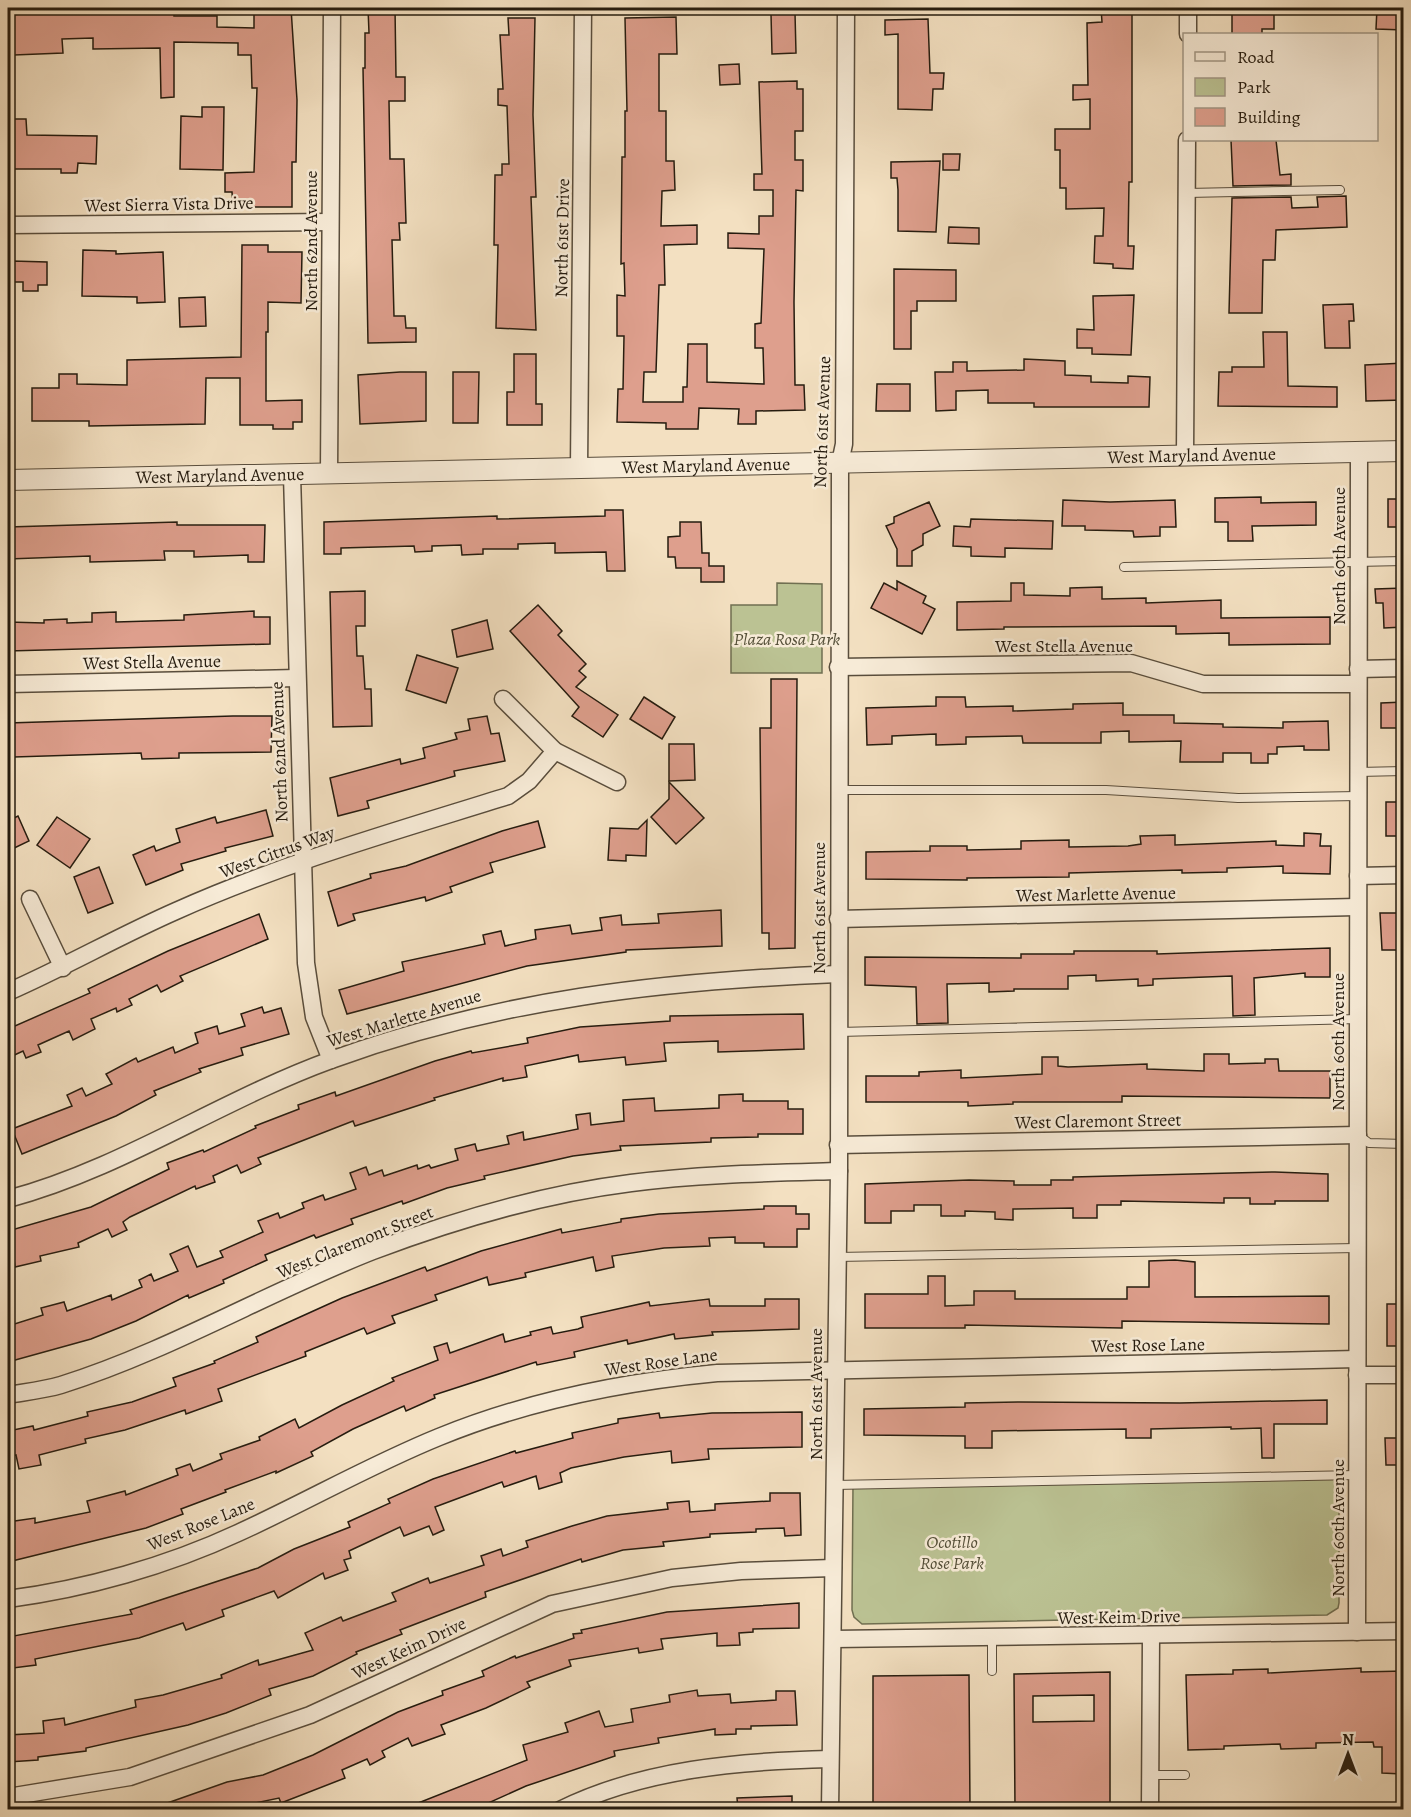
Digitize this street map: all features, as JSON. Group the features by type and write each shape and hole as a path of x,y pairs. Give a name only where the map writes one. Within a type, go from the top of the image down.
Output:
{"street":[{"name":"North 62nd Avenue","path":"329,474 332,8"},
{"name":"North 61st Drive","path":"579,469 583,8"},
{"name":"North 61st Avenue","path":"830,1809 839,1171 838,667 840,463 844,444 846,8"},
{"path":"1188,8 1188,33"},
{"path":"1185,455 1187,141"},
{"name":"West Sierra Vista Drive","path":"8,225 330,222"},
{"name":"West Maryland Avenue","path":"8,480 1404,451"},
{"name":"North 60th Avenue","path":"1357,1632 1358,1019 1356,907 1359,452"},
{"name":"North 62nd Avenue","path":"292,475 302,861 309,989 314,1017 331,1060"},
{"name":"West Stella Avenue","path":"838,667 1131,663 1203,684 1358,676 1404,668"},
{"name":"West Stella Avenue","path":"8,684 297,678"},
{"path":"503,699 555,751 618,783"},
{"name":"West Citrus Way","path":"8,992 63,968 175,911 302,861 508,796 529,781 555,751"},
{"path":"1358,876 1404,875"},
{"path":"30,899 63,968"},
{"name":"West Marlette Avenue","path":"838,919 1356,907"},
{"name":"West Marlette Avenue","path":"8,1199 46,1189 245,1094 331,1060 448,1022 530,1004 676,984 838,974"},
{"name":"West Claremont Street","path":"838,1145 1358,1135"},
{"name":"West Claremont Street","path":"8,1395 60,1385 190,1334 371,1252 448,1225 534,1201 628,1183 703,1175 839,1171"},
{"name":"West Rose Lane","path":"8,1599 108,1579 203,1548 440,1437 527,1407 603,1389 682,1376 835,1371 1358,1367 1404,1375"},
{"name":"West Keim Drive","path":"8,1797 129,1777 310,1715 552,1604 672,1578 741,1571 833,1568"},
{"name":"West Keim Drive","path":"834,1639 1404,1631"},
{"path":"1150,1809 1151,1636"},
{"path":"560,1809 621,1786 716,1766 830,1759"}],"lane":[{"path":"1187,193 1340,190"},
{"path":"1124,567 1404,561"},
{"path":"1358,772 1404,771"},
{"path":"838,790 1106,790 1238,798 1358,796"},
{"path":"839,1032 1358,1019"},
{"path":"1358,1135 1369,1143 1404,1144"},
{"path":"836,1257 1358,1248"},
{"path":"834,1485 1357,1475"},
{"path":"992,1638 992,1671"},
{"path":"1150,1775 1185,1775"}],"green space":[{"name":"Plaza Rosa Park","path":"777,583 822,584 822,673 731,673 731,605 777,605"},
{"name":"Ocotillo Rose Park","path":"1339,1475 1339,1603 1338,1608 1327,1615 862,1624 854,1617 852,1610 853,1485"}],"building":[{"path":"158,8 174,8 174,16 217,16 217,27 254,28 254,8 291,8 297,100 296,162 292,162 292,207 233,207 232,192 225,192 225,173 254,172 257,88 252,88 251,55 238,55 238,43 174,42 174,97 161,98 160,48 93,49 93,38 62,39 63,53 14,55 13,49 8,49 8,15 76,10 157,13"},
{"path":"368,8 395,8 396,77 405,77 405,101 389,101 390,159 404,159 406,223 399,223 400,240 392,240 394,316 405,316 406,328 416,328 416,342 368,343 363,68 365,68 365,33 369,33"},
{"path":"1101,8 1132,8 1132,182 1129,182 1128,246 1134,246 1133,269 1113,268 1113,264 1094,263 1095,236 1103,236 1104,208 1066,209 1066,188 1060,188 1060,150 1055,150 1055,129 1090,129 1090,99 1073,100 1073,85 1088,85 1087,23 1102,22"},
{"path":"1232,8 1274,8 1274,29 1262,29 1262,33 1232,33"},
{"path":"1377,8 1404,8 1404,30 1376,29"},
{"path":"795,13 796,53 772,54 771,14"},
{"path":"676,17 677,54 659,54 659,111 666,111 666,161 674,161 675,190 662,191 661,226 697,225 697,244 664,245 665,285 659,285 656,372 644,372 643,402 683,402 683,387 687,387 688,344 707,344 707,382 764,384 763,348 755,348 755,324 761,323 764,249 728,248 728,233 759,234 759,216 773,216 773,190 754,190 754,174 762,174 759,82 797,81 797,89 803,89 803,131 795,131 795,160 803,160 803,191 796,190 794,302 795,385 804,385 805,410 756,411 756,424 738,424 739,409 699,408 698,429 666,429 666,423 617,422 618,389 623,389 624,336 617,336 617,295 625,296 624,263 621,264 622,157 625,157 625,111 627,111 625,18"},
{"path":"508,18 535,18 533,115 536,197 531,197 536,330 496,328 498,245 494,245 495,175 502,175 502,164 509,164 507,106 498,105 498,89 503,89 500,35 509,35"},
{"path":"928,19 930,73 944,73 943,89 933,89 932,110 898,109 898,34 885,35 885,20"},
{"path":"739,64 740,84 720,85 719,65"},
{"path":"202,107 224,107 223,170 180,169 181,116 202,117"},
{"path":"8,119 26,119 27,135 97,136 96,164 78,163 77,173 61,173 61,169 8,169"},
{"path":"1231,141 1276,141 1280,175 1291,174 1291,185 1233,186"},
{"path":"943,154 960,154 959,170 943,170"},
{"path":"940,161 936,232 898,231 897,178 891,178 891,162"},
{"path":"1346,196 1347,227 1276,230 1275,260 1263,260 1262,313 1229,313 1232,198 1291,197 1292,208 1318,207 1317,197"},
{"path":"949,227 979,228 979,244 948,243"},
{"path":"242,245 268,245 268,252 302,252 301,303 268,302 266,401 302,400 302,422 293,422 293,429 273,429 273,425 240,425 240,378 206,378 205,424 89,426 89,421 32,421 32,388 59,388 59,374 77,374 77,384 127,385 127,360 241,357"},
{"path":"83,250 116,251 116,254 163,252 165,302 137,303 137,297 82,296"},
{"path":"12,261 47,262 47,285 38,285 38,291 23,291 23,282 11,282"},
{"path":"894,269 956,270 956,301 917,301 917,311 911,311 911,349 894,349"},
{"path":"1134,295 1131,355 1092,354 1092,348 1077,348 1077,329 1094,330 1093,296"},
{"path":"205,297 206,326 180,327 179,298"},
{"path":"1353,304 1354,321 1349,321 1350,348 1325,348 1323,305"},
{"path":"1263,332 1287,332 1288,386 1337,387 1337,407 1218,406 1219,372 1232,372 1232,367 1264,367"},
{"path":"514,354 536,354 536,404 542,404 542,425 507,425 507,392 514,392"},
{"path":"1024,359 1065,361 1065,375 1091,376 1091,382 1128,383 1128,376 1150,377 1149,407 1034,407 1034,403 988,403 988,390 956,391 956,410 936,411 935,372 953,372 953,362 967,362 967,371 1024,370"},
{"path":"1404,363 1404,400 1366,401 1365,365"},
{"path":"426,372 426,421 360,424 358,375"},
{"path":"453,372 479,372 478,423 453,423"},
{"path":"877,384 910,384 910,411 876,411"},
{"path":"1261,497 1261,503 1316,502 1316,525 1252,526 1253,541 1228,541 1228,522 1215,522 1215,498"},
{"path":"1388,499 1404,499 1404,527 1388,527"},
{"path":"1063,500 1110,502 1175,500 1176,527 1160,527 1160,536 1134,537 1133,531 1085,530 1085,526 1062,526"},
{"path":"929,502 940,526 923,534 923,545 912,551 912,566 897,566 897,549 886,526 894,523 894,517"},
{"path":"605,510 623,510 625,571 607,571 606,552 555,553 555,543 518,544 518,549 483,549 483,554 462,555 461,545 432,546 432,551 415,552 414,546 341,548 341,554 324,554 324,522 497,516 497,519 605,516"},
{"path":"971,519 1053,521 1052,549 1005,548 1005,557 971,556 971,547 953,546 954,526 970,527"},
{"path":"177,522 177,525 265,525 264,562 248,562 248,555 194,557 194,551 164,551 165,560 90,562 90,556 8,559 8,527"},
{"path":"680,522 701,522 702,553 709,553 709,566 724,566 724,582 701,582 701,568 676,568 675,557 668,557 668,537 680,536"},
{"path":"897,581 926,596 923,603 935,609 922,634 871,608 884,583 897,590"},
{"path":"1011,583 1024,583 1024,595 1070,596 1070,588 1102,587 1102,599 1146,598 1146,603 1221,600 1221,618 1330,617 1330,644 1229,645 1229,633 1176,634 1176,626 1004,627 1004,629 957,630 957,602 1011,601"},
{"path":"1404,588 1404,627 1384,628 1383,603 1376,603 1375,589"},
{"path":"365,591 365,626 356,626 357,656 363,656 365,689 371,689 372,726 333,727 330,592"},
{"path":"538,605 562,631 558,635 586,664 579,671 586,677 576,687 618,715 603,737 572,716 579,707 510,631"},
{"path":"254,611 254,617 270,617 270,644 8,651 8,622 44,623 44,620 67,619 67,623 92,622 92,613 116,612 116,622 184,620 184,615"},
{"path":"487,620 493,649 457,657 452,630"},
{"path":"417,655 458,668 446,703 406,690"},
{"path":"771,679 797,679 795,948 769,949 769,933 762,933 760,728 771,728"},
{"path":"644,697 675,717 662,739 630,719"},
{"path":"936,697 965,697 966,707 1013,706 1013,711 1073,709 1073,704 1123,703 1123,715 1174,715 1174,723 1223,724 1223,727 1283,728 1283,722 1328,721 1329,750 1304,750 1304,746 1277,747 1277,754 1268,754 1268,763 1251,763 1251,753 1223,753 1223,762 1180,762 1181,741 1129,742 1129,731 1101,732 1101,743 1023,743 1022,736 966,737 966,744 936,745 936,734 892,736 892,744 867,745 866,708 936,706"},
{"path":"1404,702 1404,728 1381,728 1381,703"},
{"path":"272,716 271,752 179,753 179,758 142,759 141,753 14,757 14,748 8,748 8,723"},
{"path":"487,716 491,734 499,733 505,761 454,771 455,776 367,801 369,808 338,816 330,778 400,759 401,764 425,758 423,748 457,739 455,733 470,730 468,719"},
{"path":"669,744 694,744 695,780 669,781"},
{"path":"669,782 704,818 676,844 651,817 669,799"},
{"path":"1386,802 1404,802 1404,836 1386,836"},
{"path":"266,810 273,836 225,848 226,851 181,864 183,870 146,885 133,855 154,846 156,851 180,842 176,829 215,817 217,823"},
{"path":"18,816 29,841 8,851 8,821"},
{"path":"57,817 90,839 70,868 37,845"},
{"path":"647,820 646,856 626,855 626,861 608,860 610,828 638,829"},
{"path":"538,821 545,847 490,863 493,872 450,887 452,892 426,901 425,897 353,914 355,920 338,926 328,892 371,878 370,874 406,866 502,831"},
{"path":"1304,833 1321,834 1320,846 1331,846 1330,874 1283,873 1283,866 1227,868 1227,872 1182,873 1182,870 1069,873 1069,877 967,878 967,880 866,879 866,852 930,851 930,846 967,846 967,850 1021,849 1021,841 1069,840 1069,847 1128,846 1141,844 1140,836 1175,835 1175,845 1276,841 1276,845 1304,846"},
{"path":"99,867 113,903 88,913 74,877"},
{"path":"721,910 722,946 626,950 626,952 527,966 347,1014 339,990 404,971 402,962 485,944 483,935 501,931 505,946 536,939 535,930 570,925 572,934 602,930 600,918 621,915 622,925 659,923 658,914"},
{"path":"1380,913 1404,913 1404,950 1382,950"},
{"path":"259,914 268,939 180,976 183,981 161,992 157,985 129,999 132,1005 117,1012 116,1008 91,1019 95,1029 73,1040 69,1031 38,1045 41,1052 26,1058 23,1051 8,1058 8,1029 90,993 88,989 168,951"},
{"path":"1330,948 1330,977 1305,977 1305,973 1254,978 1255,1015 1233,1016 1232,976 1153,979 1153,985 1138,986 1138,979 1096,981 1096,975 1068,976 1068,989 1014,989 1014,991 989,992 989,983 947,984 948,1023 917,1024 916,987 865,985 865,957 1021,958 1021,954 1074,954 1074,951 1157,951 1157,954"},
{"path":"262,1007 264,1013 281,1008 289,1034 241,1048 243,1055 199,1069 201,1072 154,1091 156,1095 116,1116 22,1154 12,1129 72,1106 67,1095 82,1088 86,1096 112,1084 106,1074 136,1058 138,1062 173,1047 175,1053 198,1043 195,1033 217,1026 219,1034 245,1026 241,1014"},
{"path":"803,1014 804,1049 718,1052 718,1041 664,1043 666,1061 626,1065 625,1057 579,1062 578,1055 525,1066 527,1077 503,1081 503,1078 434,1098 435,1100 355,1126 353,1121 258,1158 261,1164 241,1173 237,1165 213,1176 215,1182 196,1189 195,1186 130,1217 123,1222 127,1230 112,1237 108,1229 78,1243 79,1247 40,1256 41,1261 15,1267 14,1259 8,1261 8,1231 91,1207 169,1169 167,1163 203,1150 204,1152 256,1128 255,1126 299,1109 298,1105 335,1092 336,1096 435,1061 471,1051 472,1053 528,1043 527,1038 580,1027 670,1021 670,1016"},
{"path":"1204,1054 1229,1054 1229,1064 1265,1063 1265,1059 1278,1059 1279,1071 1330,1071 1330,1098 1122,1096 1122,1102 1013,1102 1013,1104 968,1106 968,1102 866,1102 866,1076 919,1076 919,1072 961,1070 961,1078 1042,1074 1042,1057 1058,1057 1058,1066 1068,1067 1147,1064 1147,1069 1204,1071"},
{"path":"743,1094 743,1101 788,1101 788,1109 803,1109 803,1134 758,1134 758,1137 711,1138 711,1142 620,1146 621,1150 573,1156 484,1176 485,1179 447,1188 403,1204 402,1201 351,1219 353,1224 316,1238 314,1235 265,1255 267,1260 223,1280 224,1283 189,1298 188,1295 136,1321 91,1339 8,1362 8,1326 43,1315 41,1308 64,1302 67,1311 111,1295 112,1300 142,1287 139,1280 151,1274 154,1281 178,1271 170,1254 188,1246 197,1267 223,1257 220,1251 263,1232 258,1221 278,1213 280,1218 304,1208 302,1203 323,1195 325,1200 356,1189 350,1173 366,1167 369,1175 382,1170 384,1176 417,1165 418,1169 429,1165 431,1168 458,1160 455,1149 475,1144 477,1151 509,1144 507,1136 523,1132 524,1140 578,1129 576,1115 590,1113 591,1125 624,1121 623,1100 654,1098 655,1111 719,1108 719,1095"},
{"path":"1275,1172 1328,1174 1328,1201 1275,1201 1275,1204 1250,1204 1250,1198 1224,1198 1224,1203 1121,1201 1121,1205 1097,1205 1097,1218 1073,1218 1073,1208 1013,1209 1013,1220 995,1219 995,1212 965,1211 965,1216 941,1216 941,1205 914,1205 914,1211 891,1211 891,1223 865,1223 865,1184 969,1180 1014,1181 1014,1185 1051,1185 1051,1180 1073,1180 1073,1177"},
{"path":"764,1206 796,1206 796,1214 809,1214 809,1229 797,1229 797,1247 764,1247 764,1243 735,1243 735,1237 709,1238 710,1246 664,1248 612,1256 614,1267 596,1271 593,1257 525,1273 526,1277 489,1285 487,1277 435,1295 437,1300 392,1316 395,1323 367,1334 364,1328 305,1352 306,1356 218,1389 222,1401 186,1414 185,1410 125,1430 85,1439 86,1443 39,1455 41,1465 19,1469 16,1455 8,1457 8,1431 33,1426 34,1430 88,1416 87,1412 132,1402 176,1386 173,1378 215,1363 214,1361 258,1342 256,1337 342,1298 425,1267 427,1271 481,1251 561,1229 562,1233 621,1222 621,1219 659,1214 764,1209"},
{"path":"1149,1261 1195,1262 1195,1297 1329,1296 1329,1324 1122,1321 1122,1328 965,1325 965,1328 865,1328 865,1294 928,1294 928,1276 945,1276 945,1306 974,1305 974,1291 1015,1291 1015,1299 1127,1299 1127,1287 1149,1287"},
{"path":"709,1299 710,1306 765,1306 765,1299 799,1299 799,1329 712,1332 713,1335 675,1339 674,1334 628,1344 627,1340 574,1352 575,1357 537,1365 536,1362 434,1395 435,1398 406,1411 404,1406 353,1429 311,1452 313,1456 276,1473 276,1471 225,1490 226,1492 181,1509 183,1514 146,1528 8,1562 8,1522 35,1518 35,1523 90,1512 87,1501 125,1491 126,1495 178,1475 176,1469 190,1464 193,1471 222,1459 220,1454 260,1440 259,1437 295,1419 299,1428 394,1381 392,1378 438,1360 434,1347 447,1343 450,1353 503,1334 505,1342 551,1327 553,1334 578,1329 583,1327 581,1317 649,1302 650,1306"},
{"path":"1387,1304 1404,1304 1404,1346 1387,1346"},
{"path":"1327,1400 1327,1424 1274,1424 1274,1458 1262,1458 1261,1428 1151,1429 1151,1438 1126,1438 1126,1429 992,1431 992,1448 965,1448 965,1436 864,1435 864,1409 965,1407 965,1403"},
{"path":"802,1412 802,1447 708,1449 709,1459 672,1463 671,1451 624,1457 571,1468 560,1473 562,1482 539,1489 536,1476 504,1487 502,1482 435,1507 444,1530 433,1535 429,1526 404,1536 400,1527 349,1551 351,1558 344,1560 348,1570 325,1579 323,1573 278,1598 274,1591 222,1610 224,1616 186,1630 183,1623 139,1638 35,1659 36,1665 13,1668 12,1661 8,1662 8,1637 132,1614 130,1610 258,1568 294,1549 350,1527 348,1522 390,1503 388,1499 433,1479 515,1451 516,1453 573,1438 572,1433 618,1423 618,1419 659,1413 660,1418 712,1413"},
{"path":"1385,1438 1404,1438 1404,1465 1386,1465"},
{"path":"770,1493 800,1493 801,1535 785,1536 784,1528 710,1534 710,1537 663,1542 664,1546 623,1550 582,1562 581,1559 485,1592 486,1597 400,1630 402,1634 356,1652 357,1654 313,1676 269,1689 271,1695 226,1713 188,1725 86,1748 86,1751 38,1757 38,1760 8,1762 8,1735 44,1733 43,1721 64,1718 65,1725 136,1707 135,1700 163,1695 222,1678 221,1675 258,1660 259,1665 313,1650 305,1633 341,1617 343,1621 396,1601 392,1593 428,1578 430,1583 484,1565 481,1556 501,1549 503,1556 528,1547 526,1541 607,1516 668,1509 667,1503 689,1501 690,1512 715,1510 715,1504 770,1501"},
{"path":"799,1603 799,1628 753,1629 753,1632 739,1633 740,1645 717,1646 717,1633 661,1639 663,1649 639,1653 638,1648 569,1660 571,1666 527,1682 530,1687 486,1708 441,1725 445,1734 412,1746 408,1738 382,1751 385,1757 370,1765 367,1759 342,1770 345,1778 281,1803 279,1798 250,1804 251,1809 157,1809 156,1807 227,1782 263,1775 313,1755 398,1712 443,1695 442,1691 484,1676 482,1671 515,1656 516,1658 574,1638 573,1634 582,1633 581,1630 667,1612"},
{"path":"1361,1668 1361,1672 1404,1671 1402,1774 1382,1773 1382,1747 1374,1747 1373,1742 1316,1743 1316,1748 1281,1749 1280,1744 1188,1750 1186,1675 1233,1674 1233,1670 1268,1669 1268,1673"},
{"path":"1110,1672 1110,1809 1015,1809 1014,1674","holes":["1094,1695 1094,1721 1033,1722 1033,1696"]},
{"path":"969,1675 970,1809 873,1809 873,1676"},
{"path":"697,1690 698,1696 730,1694 731,1703 776,1700 776,1691 795,1691 797,1725 751,1726 751,1729 736,1729 736,1734 715,1735 715,1729 658,1738 659,1743 614,1751 615,1756 526,1786 475,1809 403,1809 527,1760 523,1745 568,1732 565,1723 599,1711 605,1727 633,1722 631,1709 670,1702 669,1695"},
{"path":"792,1796 792,1809 738,1809 737,1798"}]}
